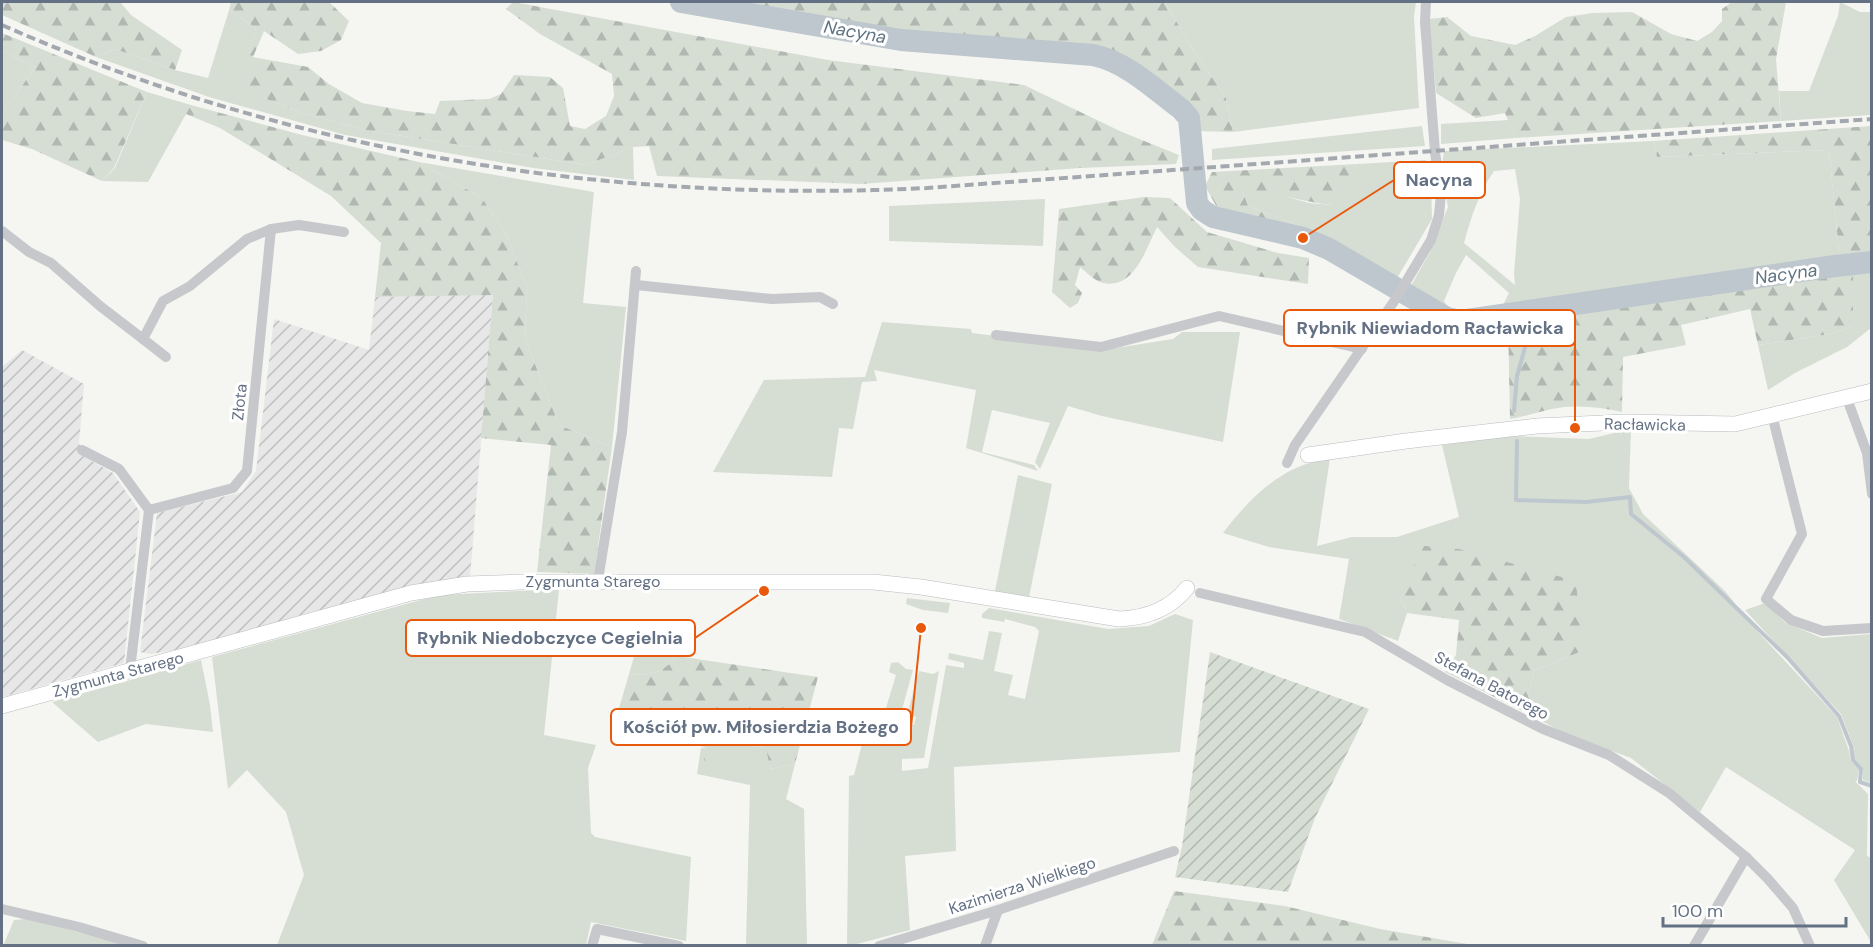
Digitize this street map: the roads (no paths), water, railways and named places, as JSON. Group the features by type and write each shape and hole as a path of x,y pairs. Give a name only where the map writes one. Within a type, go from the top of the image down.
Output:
{"street":[{"path":"1287,463 1295,445 1395,300 1431,240 1441,205 1426,30 1426,2"},
{"path":"144,339 163,301 190,286 247,239 271,229 299,225 344,232"},
{"name":"Złota","path":"149,510 233,488 247,471 271,229"},
{"path":"2,231 29,252 51,263 100,306 166,357"},
{"path":"598,580 622,432 636,271"},
{"path":"636,285 772,299 820,297 833,304"},
{"path":"996,335 1101,347 1219,316 1362,349"},
{"name":"Racławicka","path":"1308,455 1537,426 1625,422 1728,424 1872,391"},
{"path":"1846,396 1867,453 1872,494"},
{"path":"1772,415 1802,534 1766,599 1791,621 1823,631 1872,628"},
{"path":"82,450 119,469 149,510 130,670"},
{"name":"Zygmunta Starego","path":"2,706 425,590 467,584 598,580 873,582 921,587 1119,620 1160,611 1193,590"},
{"name":"Stefana Batorego","path":"1193,590 1365,632 1446,680 1543,729 1609,755 1669,793 1746,857 1793,908 1810,945"},
{"name":"Kazimierza Wielkiego","path":"879,945 998,910 1173,851"},
{"path":"1694,945 1746,857"},
{"path":"2,909 143,945"},
{"path":"985,945 998,910"},
{"path":"592,945 597,929 679,945"}],"waterway":[{"name":"Nacyna","path":"681,2 901,40 1093,55 1105,59 1140,77 1189,118 1197,203 1202,210 1213,217 1303,238 1329,249 1447,318 1460,321 1872,262"},
{"path":"1514,411 1517,376 1528,337 1526,312"},
{"path":"1517,441 1516,500 1586,502 1630,497 1631,514 1684,557 1787,657 1839,716 1851,746 1853,760 1861,769 1860,782 1872,786"}],"railway":[{"path":"2,25 112,69 224,107 339,137 455,161 572,177 690,187 808,191 927,188 1872,119"}],"place":[{"name":"Nacyna","path":"1303,238"},
{"name":"Rybnik Niewiadom Racławicka","path":"1575,428"},
{"name":"Rybnik Niedobczyce Cegielnia","path":"764,591"},
{"name":"Kościół pw. Miłosierdzia Bożego","path":"921,628"}]}
